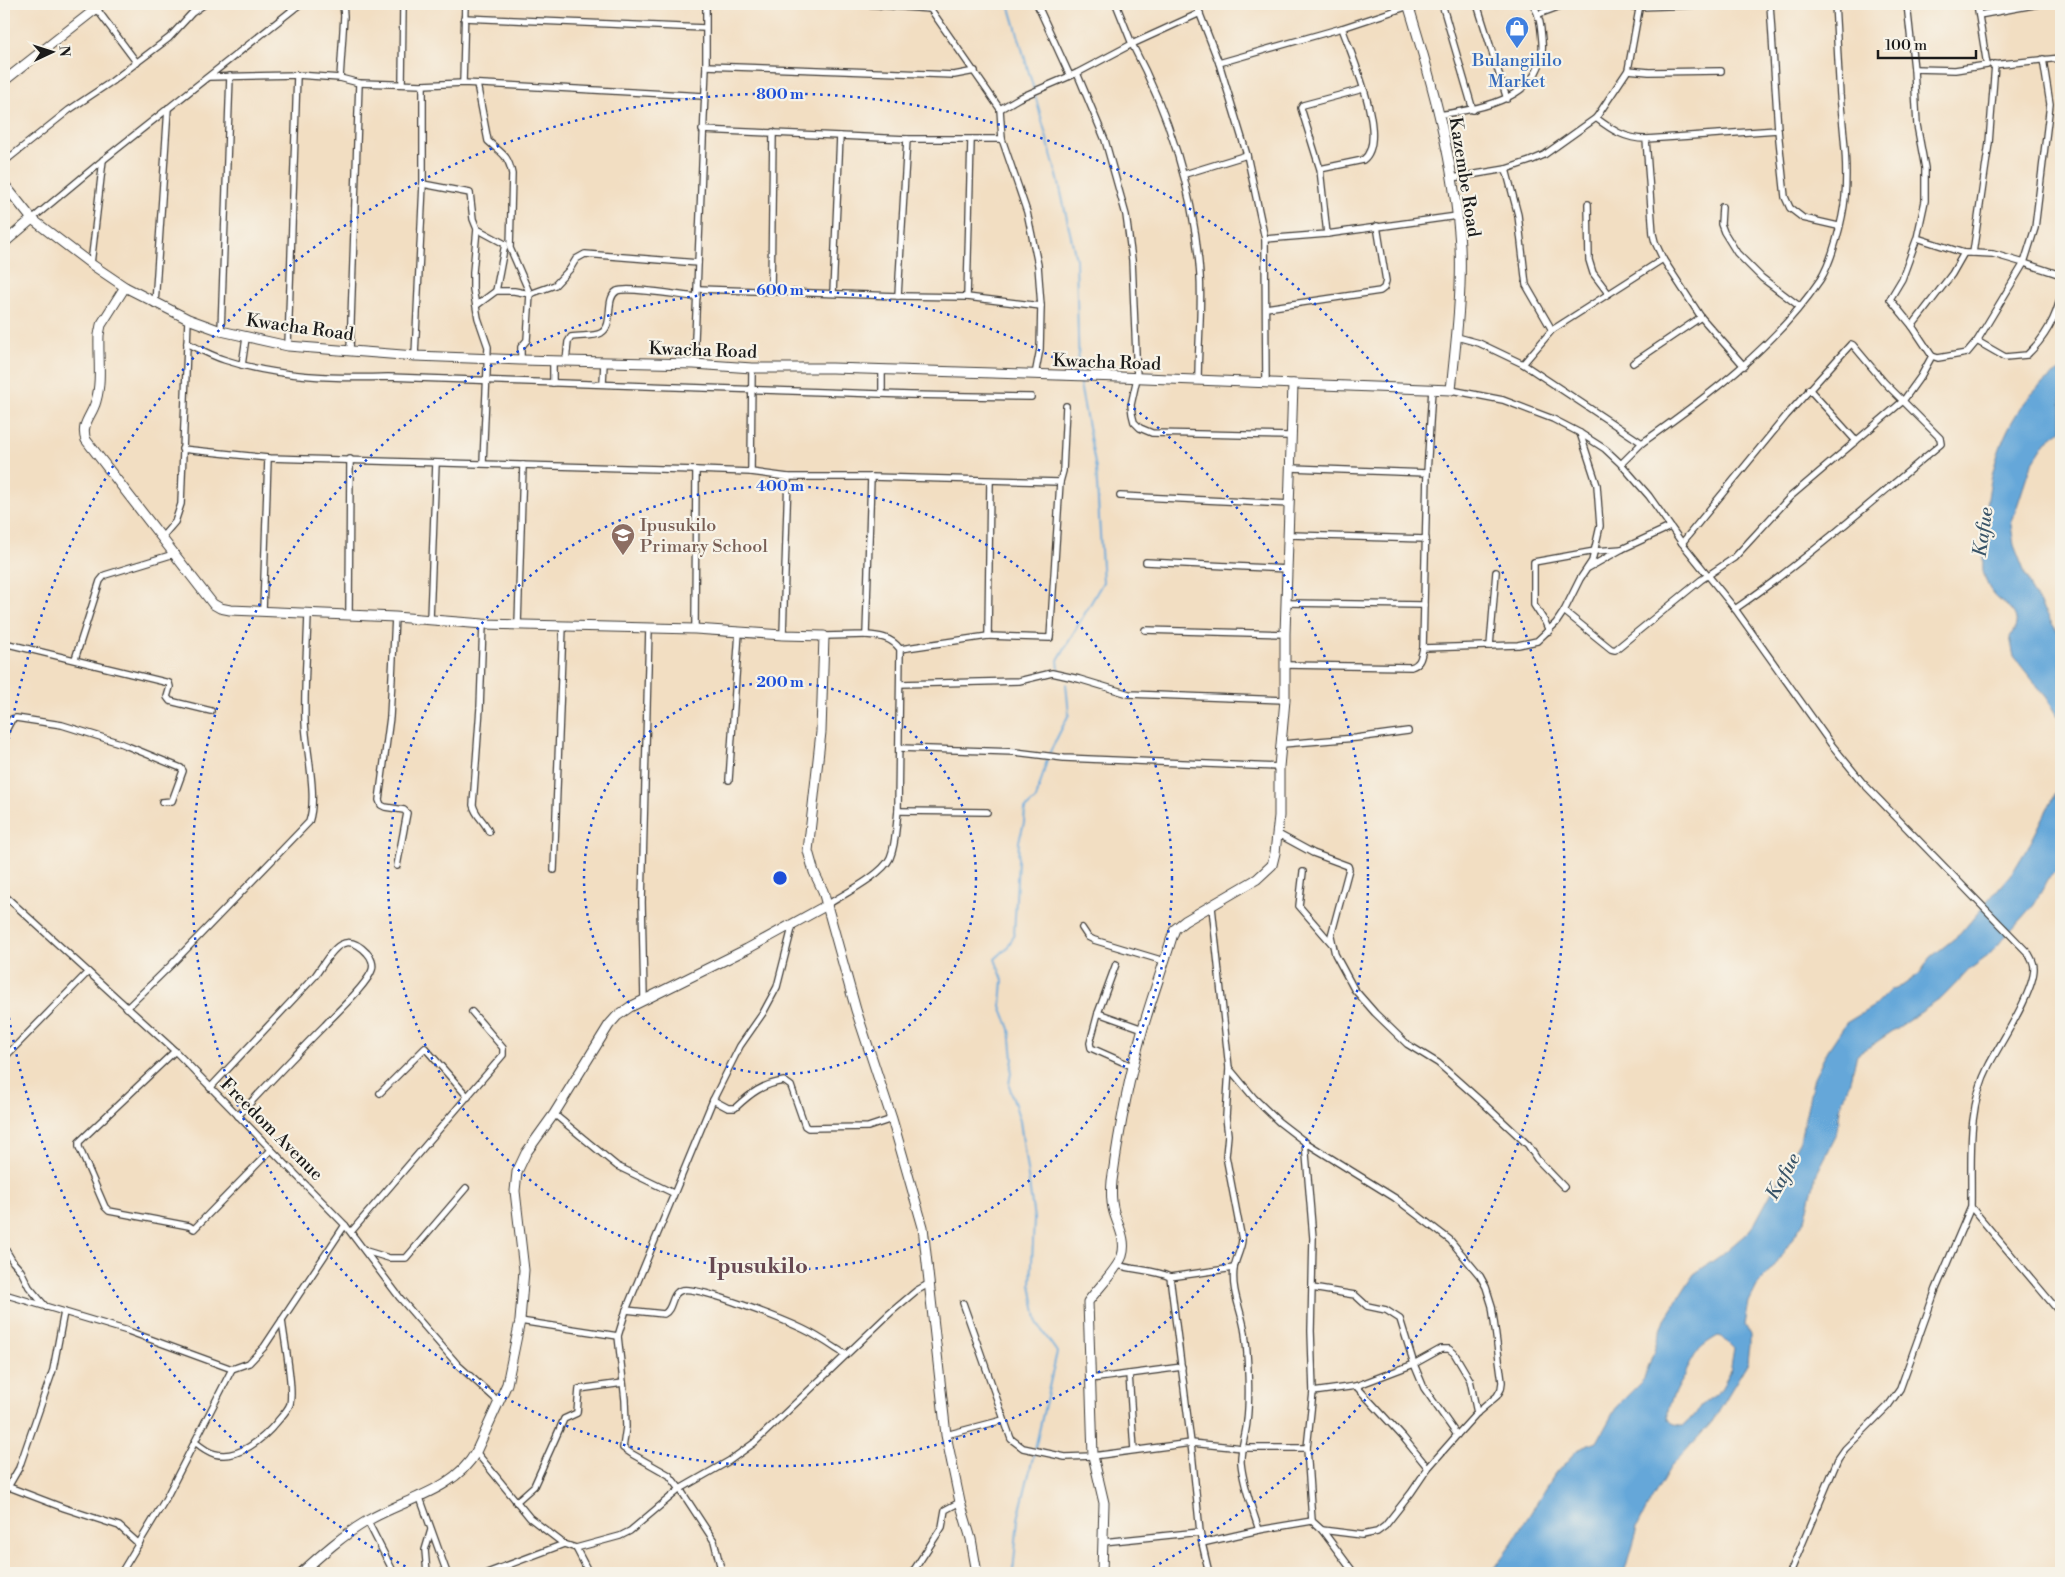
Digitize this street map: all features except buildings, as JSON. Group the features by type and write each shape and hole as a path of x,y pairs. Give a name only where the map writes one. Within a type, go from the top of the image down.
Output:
{"street":[{"path":"4,162 69,110 137,63 169,38 192,13 205,4"},
{"path":"4,243 103,160 300,4"},
{"path":"340,78 344,16 342,4"},
{"path":"402,84 403,4"},
{"path":"462,83 465,4"},
{"path":"694,364 706,66 706,4"},
{"path":"865,4 928,5 1000,109 1002,139 1027,212 1038,265 1041,306 1040,349 1035,376"},
{"path":"1037,4 1070,76"},
{"path":"1116,4 1132,44 1152,81 1185,174 1194,222 1200,276 1198,381"},
{"path":"1196,4 1219,63 1247,155 1265,239 1266,383"},
{"path":"1442,4 1473,110"},
{"path":"1477,4 1506,99"},
{"path":"1438,115 1473,110 1506,99 1528,82 1540,65 1543,52 1539,14 1533,4"},
{"path":"1539,14 1566,4"},
{"path":"1601,4 1723,4"},
{"path":"1770,4 1778,130 1785,197 1790,208 1803,218 1838,226"},
{"path":"1622,464 1642,443 1704,399 1744,366 1799,306 1820,279 1831,257 1845,198 1846,155 1840,94 1835,4"},
{"path":"1906,4 1918,125 1926,183 1925,201 1917,238 1902,280 1890,299 1912,326 1932,356 1938,358 1963,355 1977,341 2012,286 2024,262 2035,228 2050,104 2043,59"},
{"path":"1977,4 1988,65"},
{"path":"1979,15 2017,6 2039,4"},
{"path":"1219,63 1342,28 1409,5"},
{"name":"Kazembe Road","path":"1409,5 1418,32 1438,115 1452,178 1457,216 1460,247 1457,336 1451,390"},
{"path":"1452,178 1506,169 1544,155 1596,118 1628,70 1640,5"},
{"path":"4,82 99,6 137,63"},
{"path":"1000,109 1019,98 1077,73 1132,44 1200,13"},
{"path":"464,18 705,28"},
{"path":"1320,168 1363,160 1370,152 1374,130 1364,89 1342,28"},
{"path":"1914,70 1955,70 2061,58"},
{"path":"1973,253 1989,143 1995,64"},
{"path":"706,66 954,75 975,71"},
{"path":"1628,70 1649,72 1721,71"},
{"path":"1077,73 1105,140 1126,215 1132,260 1137,378 1131,405 1134,422 1140,428 1152,433 1290,436"},
{"path":"209,77 297,75 340,78 359,83 423,86 462,83 704,96"},
{"path":"288,346 297,75"},
{"path":"222,331 230,76"},
{"path":"350,351 359,83"},
{"path":"477,84 488,140 504,153 510,163 512,174 508,247 496,290 477,305"},
{"path":"415,356 424,184 423,86"},
{"path":"1327,234 1320,168 1301,108 1303,105 1364,89"},
{"path":"156,304 168,108"},
{"path":"1596,118 1621,135 1633,139 1778,130"},
{"path":"702,130 971,140 1002,139"},
{"path":"771,291 773,132"},
{"path":"833,293 840,136"},
{"path":"898,296 907,138"},
{"path":"1646,139 1655,242 1663,259 1701,318 1744,366"},
{"path":"967,297 971,140"},
{"path":"1185,174 1247,155"},
{"path":"91,264 103,160"},
{"path":"1506,169 1518,215 1526,285 1552,330"},
{"name":"Kwacha Road","path":"4,184 32,219 91,264 125,287 188,319 246,338 288,346 415,356 694,364 752,368 1137,378 1451,390"},
{"path":"424,184 470,193 473,219 477,229 473,289 478,318 488,344 483,463"},
{"path":"1588,204 1589,260 1593,273 1608,293"},
{"path":"1722,207 1721,224 1737,253 1762,278 1799,306"},
{"path":"1265,239 1327,234 1457,216"},
{"path":"1266,308 1380,291 1384,288 1386,281 1377,226"},
{"path":"477,229 508,247 530,294 527,340 521,347 521,360"},
{"path":"1917,238 1964,252 1994,254 2061,275"},
{"path":"1912,326 1952,274 1964,252"},
{"path":"496,290 530,294 555,285 570,269 576,259 585,254 698,263"},
{"path":"1523,364 1552,330 1663,259"},
{"path":"125,287 101,325 98,342 97,399 84,425 83,432 86,440 174,554 214,604 220,608 430,619 483,624 695,629 783,635 866,635 880,636 890,640 900,649 898,811 893,847 889,860 867,879 794,924 644,1000 617,1016 554,1114 526,1153 517,1172 515,1191 524,1270 520,1321 507,1384 470,1463 454,1478 367,1520 331,1546 301,1573"},
{"path":"566,361 568,342 571,337 600,334 604,330 608,324 613,296 618,290 632,289 697,298"},
{"path":"698,289 967,297 1041,306"},
{"path":"1977,341 2005,357 2027,355 2054,319 2061,294"},
{"path":"1633,362 1701,318"},
{"path":"162,537 175,522 179,514 188,319"},
{"path":"1457,336 1480,343 1523,364 1642,443"},
{"path":"242,365 246,338"},
{"path":"187,343 223,360 309,376 1031,398"},
{"path":"1682,543 1809,389 1848,346 1853,345 1884,382 1940,438 1941,444 1779,578 1735,609"},
{"path":"1564,612 1613,650 1734,558 1790,497 1903,401 1921,376 1932,356"},
{"path":"553,361 553,383"},
{"path":"603,384 604,362"},
{"path":"750,472 752,368"},
{"path":"882,370 882,394"},
{"path":"1102,1573 1104,1503 1093,1456 1088,1302 1122,1256 1123,1243 1114,1211 1112,1184 1143,1029 1175,929 1185,921 1212,907 1257,879 1272,865 1275,853 1278,834 1280,767 1286,700 1285,634 1290,535 1290,436 1293,384"},
{"path":"1285,664 1411,667 1417,665 1420,661 1423,648 1427,472 1432,388"},
{"path":"1809,389 1856,441"},
{"path":"1451,390 1510,402 1580,433 1605,449 1622,464 1649,496 1682,543 1735,609 1831,744 1862,782 2029,954 2034,968 2027,991 1988,1066 1976,1097 1971,1134 1971,1207 1936,1289 1900,1389 1888,1406 1838,1459 1790,1573"},
{"path":"900,649 988,636 1048,639 1051,637 1066,406"},
{"path":"1423,648 1531,643 1549,632 1564,612 1580,579 1588,568 1595,551 1600,526 1597,485 1580,433"},
{"path":"182,449 268,458 696,470 750,472 788,477 870,477 1060,482"},
{"path":"263,611 268,458"},
{"path":"349,615 350,459"},
{"path":"430,619 436,464"},
{"path":"518,625 523,465"},
{"path":"1291,468 1427,472"},
{"path":"695,629 696,470"},
{"path":"783,635 788,477"},
{"path":"866,635 870,477"},
{"path":"988,636 990,480"},
{"path":"1120,496 1290,504"},
{"path":"1588,568 1622,549 1670,527"},
{"path":"1290,535 1426,539"},
{"path":"1549,632 1534,605 1534,562 1595,551 1622,549"},
{"path":"75,659 100,581 105,575 174,554"},
{"path":"1146,562 1287,569"},
{"path":"1490,646 1496,572"},
{"path":"1287,603 1424,604"},
{"path":"127,1008 309,822 312,806 305,722 308,614"},
{"path":"395,617 390,717 379,800 380,805 404,810 407,813 397,866"},
{"path":"483,624 480,708 473,805 477,816 485,823 489,832"},
{"path":"554,870 563,626"},
{"path":"644,1000 642,902 649,628"},
{"path":"1145,630 1285,634"},
{"path":"730,780 739,632"},
{"path":"824,636 821,732 808,844 810,861 823,891 856,1010 892,1120 923,1227 946,1435 960,1502 971,1539 977,1573"},
{"path":"4,644 75,659 168,683 170,687 167,697 170,702 211,711"},
{"path":"900,684 1019,681 1052,673 1080,679 1129,694 1286,700"},
{"path":"4,734 12,719 16,718 62,725 120,743 181,768 183,771 172,801 162,802"},
{"path":"1282,744 1356,738 1408,731"},
{"path":"899,748 1015,752 1064,758 1280,767"},
{"path":"898,811 987,812"},
{"path":"1278,834 1313,853 1348,866 1331,936 1332,944"},
{"path":"1303,872 1299,906 1332,944 1354,989 1375,1013 1407,1044 1438,1063 1528,1145 1536,1159 1564,1187"},
{"name":"Freedom Avenue","path":"5,898 175,1051 345,1225 400,1298 458,1366 499,1402"},
{"path":"1212,907 1229,1068 1226,1156 1242,1240 1242,1249 1234,1268 1236,1295 1245,1332 1248,1403 1241,1460 1259,1530"},
{"path":"722,1573 714,1541 680,1489 669,1475 624,1448 626,1428 618,1336 626,1310 673,1193 713,1100 740,1046 774,995 794,924"},
{"path":"1082,928 1088,937 1094,940 1164,962"},
{"path":"210,1088 315,976 339,946 349,941 355,943 370,956 372,969 368,976 342,1007 238,1116"},
{"path":"1116,964 1091,1035 1091,1048 1134,1067"},
{"path":"4,1058 88,972"},
{"path":"351,1232 505,1052 472,1012"},
{"path":"1098,1013 1143,1029"},
{"path":"380,1093 425,1048 468,1097"},
{"path":"175,1051 79,1142 79,1147 105,1207 109,1211 189,1226 194,1229 271,1150"},
{"path":"1229,1068 1273,1116 1305,1142 1396,1198 1450,1240 1480,1276 1492,1306 1502,1382 1498,1396 1477,1412 1428,1468 1412,1493 1385,1526 1377,1532 1362,1536 1322,1530"},
{"path":"713,1100 728,1108 735,1108 753,1091 784,1081 791,1086 805,1126 808,1128 868,1127 892,1120"},
{"path":"554,1114 594,1145 617,1166 673,1193"},
{"path":"1305,1142 1313,1238 1313,1392 1307,1448 1312,1521 1322,1530 1354,1573"},
{"path":"366,1251 389,1258 406,1258 466,1188"},
{"path":"1971,1207 2061,1314"},
{"path":"4,1294 128,1331 232,1369 249,1363 257,1357 345,1225"},
{"path":"4,1247 12,1262 21,1270 28,1287 46,1307"},
{"path":"1117,1265 1170,1277 1234,1268"},
{"path":"1170,1277 1200,1532 1209,1573"},
{"path":"476,1452 516,1502 544,1530 564,1544 576,1548 606,1541 630,1531 680,1489 754,1443 910,1296 930,1283"},
{"path":"1312,1288 1355,1295 1367,1306 1386,1310 1395,1314 1400,1319 1414,1364 1424,1388 1457,1435"},
{"path":"626,1310 664,1314 669,1311 674,1296 679,1291 707,1293 803,1329 846,1355"},
{"path":"963,1303 990,1375 1003,1420 1011,1439 1023,1448 1065,1457 1093,1456 1191,1443 1243,1448 1307,1448"},
{"path":"4,1494 27,1447 53,1370 64,1312"},
{"path":"195,1442 213,1454 220,1455 239,1451 259,1440 289,1407 290,1394 282,1320"},
{"path":"520,1321 618,1336"},
{"path":"1313,1392 1356,1386 1414,1364 1441,1349 1452,1350 1470,1380 1477,1412"},
{"path":"1090,1378 1182,1367"},
{"path":"121,1573 195,1442 232,1369"},
{"path":"1129,1374 1134,1450"},
{"path":"516,1502 534,1486 564,1419 577,1413 580,1389 623,1383"},
{"path":"1356,1386 1403,1437 1428,1468"},
{"path":"946,1435 1003,1420"},
{"path":"9,1487 118,1526 139,1544"},
{"path":"419,1495 447,1573"},
{"path":"912,1573 942,1527 945,1510 960,1502"},
{"path":"367,1520 394,1573"},
{"path":"1202,1543 1259,1530 1312,1521"},
{"path":"427,1573 425,1550 431,1530"},
{"path":"1103,1542 1200,1532"},
{"path":"488,1573 564,1544"},
{"path":"576,1548 589,1573"}],"water":[{"path":"2061,370 2061,430 2046,442 2030,467 2011,525 2014,545 2032,591 2061,638 2061,721 2047,698 2014,657 2010,637 2016,624 2016,619 2011,610 1990,589 1986,582 1983,565 1989,494 1993,469 2001,446 2011,423 2024,403 2041,385"},
{"name":"Kafue","path":"2061,782 2061,866 2049,878 2034,904 1988,956 1970,969 1942,998 1857,1055 1849,1084 1841,1103 1836,1136 1816,1175 1805,1220 1773,1268 1758,1284 1749,1302 1745,1325 1750,1334 1748,1362 1712,1422 1670,1468 1650,1502 1637,1528 1624,1573 1490,1573 1508,1549 1555,1474 1577,1450 1597,1442 1617,1406 1644,1379 1665,1319 1694,1274 1720,1256 1748,1232 1755,1223 1800,1140 1814,1077 1828,1050 1846,1023 1874,1006 1891,989 1902,986 1919,974 1931,957 1960,934 2014,870 2032,840","holes":["1718,1336 1722,1337 1734,1349 1730,1373 1721,1389 1701,1406 1694,1416 1683,1426 1674,1425 1669,1420 1668,1414 1669,1406 1677,1388 1699,1350"]}],"waterway":[{"path":"1009,4 1034,90"},
{"path":"1035,95 1058,179 1076,259 1079,374"},
{"path":"1059,670 1058,660 1103,582 1096,469 1079,379"},
{"path":"1049,754 1069,714 1066,684"},
{"path":"1035,1449 1057,1352 1038,1325 1031,1284 1034,1219 1020,1121 1009,1085 1013,1059 1010,1029 1001,1006 1003,980 995,959 1007,948 1014,936 1019,841 1024,823 1025,809 1036,799 1047,760"},
{"path":"1013,1573 1018,1519 1034,1453"}],"place":[{"name":"Bulangililo Market","path":"1517,49"},
{"name":"Ipusukilo Primary School","path":"623,556"}],"district":[{"name":"Ipusukilo","path":"758,1265"}]}
